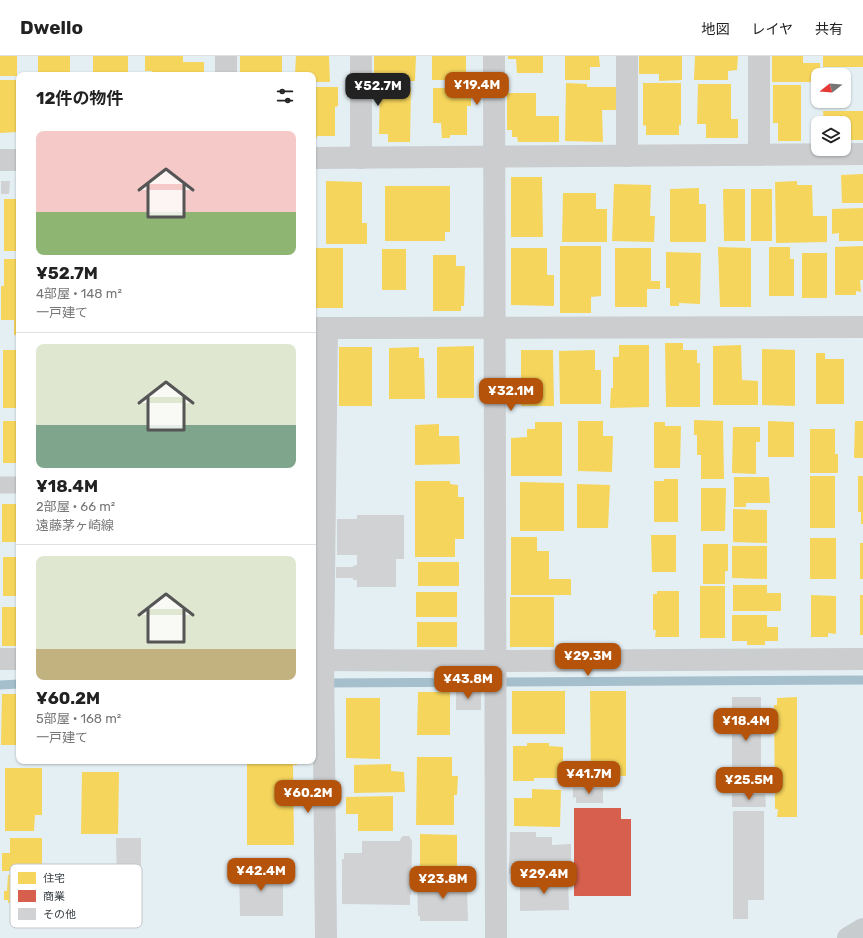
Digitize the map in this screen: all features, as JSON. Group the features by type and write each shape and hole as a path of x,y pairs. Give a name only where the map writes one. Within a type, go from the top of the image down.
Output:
{"main road":[{"path":"848,938 863,929"}],"street":[{"path":"226,56 226,72"},
{"path":"361,56 361,158"},
{"path":"494,56 496,938"},
{"path":"627,56 627,156"},
{"path":"759,56 759,155"},
{"path":"316,158 863,154"},
{"path":"0,160 16,160"},
{"path":"326,938 324,689 320,662 320,328 863,327"},
{"path":"0,659 16,659"},
{"path":"320,662 496,672 863,659"}],"lane":[{"path":"0,485 16,485"}],"building: 住宅":[{"path":"0,56 17,56 16,76 0,76"},
{"path":"38,56 70,56 70,72 38,72"},
{"path":"93,56 128,56 128,72 93,72"},
{"path":"145,56 183,56 183,62 204,62 204,72 145,71"},
{"path":"240,56 282,56 282,72 240,72"},
{"path":"296,56 329,56 330,82 316,82 316,72 295,72"},
{"path":"374,56 416,56 415,81 374,81"},
{"path":"432,56 466,56 466,80 432,80"},
{"path":"508,56 543,56 543,73 517,73 516,59 508,59"},
{"path":"565,56 599,56 600,67 590,67 590,80 565,80"},
{"path":"639,56 682,56 682,80 659,81 659,74 639,74"},
{"path":"695,56 738,56 737,70 728,71 728,80 694,80"},
{"path":"772,56 803,56 803,63 820,63 820,68 811,68 811,82 772,82"},
{"path":"823,56 863,56 863,67 823,67"},
{"path":"0,80 16,80 16,132 0,133"},
{"path":"566,83 587,84 587,87 616,87 616,110 602,110 603,142 565,141"},
{"path":"643,83 681,83 681,125 679,125 679,135 646,135 646,125 643,126"},
{"path":"698,84 731,84 731,119 738,119 738,138 706,138 706,124 697,124"},
{"path":"773,85 801,85 801,141 778,141 778,123 773,123"},
{"path":"380,86 411,87 410,142 388,142 388,134 379,134"},
{"path":"316,87 338,87 338,106 335,107 335,136 317,136 317,138"},
{"path":"433,88 471,88 471,106 467,106 467,135 450,135 450,138 442,138 441,123 433,123"},
{"path":"507,93 536,93 536,116 559,116 559,142 518,142 517,137 512,137 512,130 507,130"},
{"path":"823,111 863,111 863,140 851,140 851,116 823,116"},
{"path":"863,174 863,203 842,203 841,175"},
{"path":"511,177 542,177 543,237 511,237"},
{"path":"326,181 362,182 362,223 367,223 367,244 326,244"},
{"path":"797,181 797,185 812,185 813,216 827,216 827,242 776,243 775,182"},
{"path":"614,184 651,185 650,216 655,216 654,242 612,241"},
{"path":"385,186 450,186 450,232 445,232 445,241 385,241"},
{"path":"699,188 699,204 706,204 706,242 670,242 670,189"},
{"path":"723,189 745,189 745,241 724,241"},
{"path":"751,189 772,189 772,241 751,241"},
{"path":"563,193 596,193 596,209 607,209 607,242 562,242"},
{"path":"4,199 16,199 16,251 4,251"},
{"path":"863,208 863,241 839,241 839,233 832,234 832,209"},
{"path":"560,246 601,246 601,296 591,297 591,313 560,313"},
{"path":"863,246 863,280 860,280 861,292 856,291 856,295 835,295 835,247"},
{"path":"718,247 751,248 751,307 720,307"},
{"path":"769,247 790,247 790,259 794,259 794,296 769,296"},
{"path":"316,248 343,248 343,308 316,308"},
{"path":"511,248 547,248 547,275 554,275 554,306 511,305"},
{"path":"615,248 651,248 651,281 660,281 660,289 647,289 647,307 615,307"},
{"path":"382,249 406,249 406,290 382,290"},
{"path":"666,252 701,253 700,304 679,303 679,306 670,306 670,288 666,288"},
{"path":"802,253 827,253 827,298 802,298"},
{"path":"433,255 456,255 456,266 465,266 464,306 461,306 461,311 433,311"},
{"path":"4,259 16,259 16,335 14,335 14,320 1,320 1,286 4,286"},
{"path":"665,343 683,343 683,350 697,350 697,363 700,363 700,407 666,407"},
{"path":"619,345 649,345 649,407 610,408 611,388 613,388 613,357 619,357"},
{"path":"741,345 742,380 758,381 758,405 713,405 713,346"},
{"path":"474,346 474,398 437,398 437,347"},
{"path":"339,347 372,347 372,406 339,406"},
{"path":"419,347 419,358 424,358 425,399 389,399 389,348"},
{"path":"762,349 795,350 795,406 762,405"},
{"path":"3,350 16,350 16,408 3,408"},
{"path":"521,350 553,350 554,406 521,406"},
{"path":"595,350 595,370 601,370 601,404 560,404 559,351"},
{"path":"816,353 825,353 825,359 844,359 844,404 816,404"},
{"path":"694,420 723,421 724,479 701,479 701,455 697,455 697,435 694,435"},
{"path":"3,421 16,421 16,463 3,463"},
{"path":"578,421 603,421 603,436 613,436 612,472 578,471"},
{"path":"768,421 794,422 794,457 768,457"},
{"path":"855,421 863,421 863,458 854,458"},
{"path":"535,422 562,422 562,476 511,476 511,438 527,437 527,429 535,429"},
{"path":"654,422 665,422 665,426 681,426 680,468 654,468"},
{"path":"439,424 439,436 459,436 460,464 415,465 415,425"},
{"path":"733,427 760,427 760,442 756,442 756,474 732,473"},
{"path":"810,429 835,429 835,454 838,454 838,473 810,473"},
{"path":"810,476 835,476 835,528 810,528"},
{"path":"858,476 863,476 863,524 861,524 861,512 858,512"},
{"path":"734,477 769,477 770,503 746,503 746,507 734,507"},
{"path":"664,479 678,479 678,522 654,522 654,481 664,481"},
{"path":"415,481 450,481 450,484 458,485 458,497 464,497 464,539 455,539 455,557 415,557"},
{"path":"520,482 564,483 564,531 520,531"},
{"path":"577,484 610,485 608,528 577,528"},
{"path":"701,488 726,488 725,531 701,531"},
{"path":"2,504 16,504 16,542 2,542"},
{"path":"733,509 767,510 767,543 733,542"},
{"path":"651,535 676,535 676,572 652,572"},
{"path":"511,537 537,537 537,551 549,551 549,579 571,579 571,595 511,595"},
{"path":"810,538 836,538 836,579 810,579"},
{"path":"860,543 863,543 863,579 860,579"},
{"path":"703,544 728,544 728,571 725,571 725,584 703,584"},
{"path":"732,546 767,546 767,579 732,578"},
{"path":"3,557 16,557 16,596 3,596"},
{"path":"418,562 459,562 459,586 418,586"},
{"path":"733,585 767,585 767,593 781,593 781,611 733,611"},
{"path":"700,586 725,586 725,638 700,638"},
{"path":"657,591 679,591 679,637 655,637 656,630 653,630 653,594 657,594"},
{"path":"416,592 457,592 457,617 416,617"},
{"path":"811,595 836,596 836,634 828,633 828,637 811,637"},
{"path":"860,595 863,595 863,635 860,635"},
{"path":"510,597 554,597 554,647 510,647"},
{"path":"2,607 16,607 16,646 2,646"},
{"path":"732,615 767,615 767,627 778,627 778,641 765,641 765,645 747,645 747,641 732,641"},
{"path":"417,622 457,622 457,647 417,647"},
{"path":"512,691 565,691 565,734 512,734"},
{"path":"590,691 626,691 626,776 591,776"},
{"path":"418,692 450,692 450,735 417,735"},
{"path":"2,694 16,694 16,745 1,745"},
{"path":"797,697 797,817 777,817 778,809 775,809 774,705 777,705 777,698"},
{"path":"346,698 380,698 380,759 346,758"},
{"path":"527,743 549,743 549,746 563,747 563,778 534,778 534,781 513,781 513,746 527,746"},
{"path":"417,757 452,757 452,776 458,776 457,795 454,795 454,825 416,825"},
{"path":"247,764 297,764 293,765 294,845 247,845"},
{"path":"391,764 391,771 404,772 405,792 354,793 354,765"},
{"path":"5,768 42,768 42,815 35,815 34,831 5,831"},
{"path":"82,772 119,772 118,834 81,834"},
{"path":"532,789 561,790 560,827 514,826 514,798 532,798"},
{"path":"393,796 393,831 358,831 358,814 346,814 346,797"},
{"path":"420,834 457,835 457,874 420,874"},
{"path":"10,838 42,838 42,864 10,864 10,871 2,871 2,853 10,853"},
{"path":"8,875 10,875 10,903 8,903 8,900 4,900 4,891 7,891"}],"building: 商業":[{"path":"574,808 621,808 621,819 631,819 631,896 574,896"}],"building: その他":[{"path":"1,181 10,181 9,194 1,194"},
{"path":"357,515 404,515 404,559 396,559 396,587 357,587 357,580 353,580 353,578 336,578 336,567 353,567 357,565 357,555 337,555 337,519 357,519"},
{"path":"456,691 481,691 481,710 456,710"},
{"path":"732,697 761,697 761,786 732,786"},
{"path":"573,788 603,788 603,803 576,803 576,797 573,798"},
{"path":"732,794 765,794 766,807 732,807"},
{"path":"733,811 764,811 764,900 748,900 748,919 733,919"},
{"path":"510,832 536,832 536,837 552,837 552,845 571,844 571,874 509,874"},
{"path":"403,836 409,836 412,841 410,905 342,904 342,859 344,859 344,853 362,853 362,841 400,841"},
{"path":"116,838 141,838 141,864 117,864"},
{"path":"239,869 283,869 283,916 240,916"},
{"path":"417,879 470,879 470,890 467,890 468,921 420,921 420,916 418,916"},
{"path":"520,880 568,880 569,910 520,911"}],"waterway":[{"path":"322,683 863,680"},
{"path":"0,685 16,684"}]}
